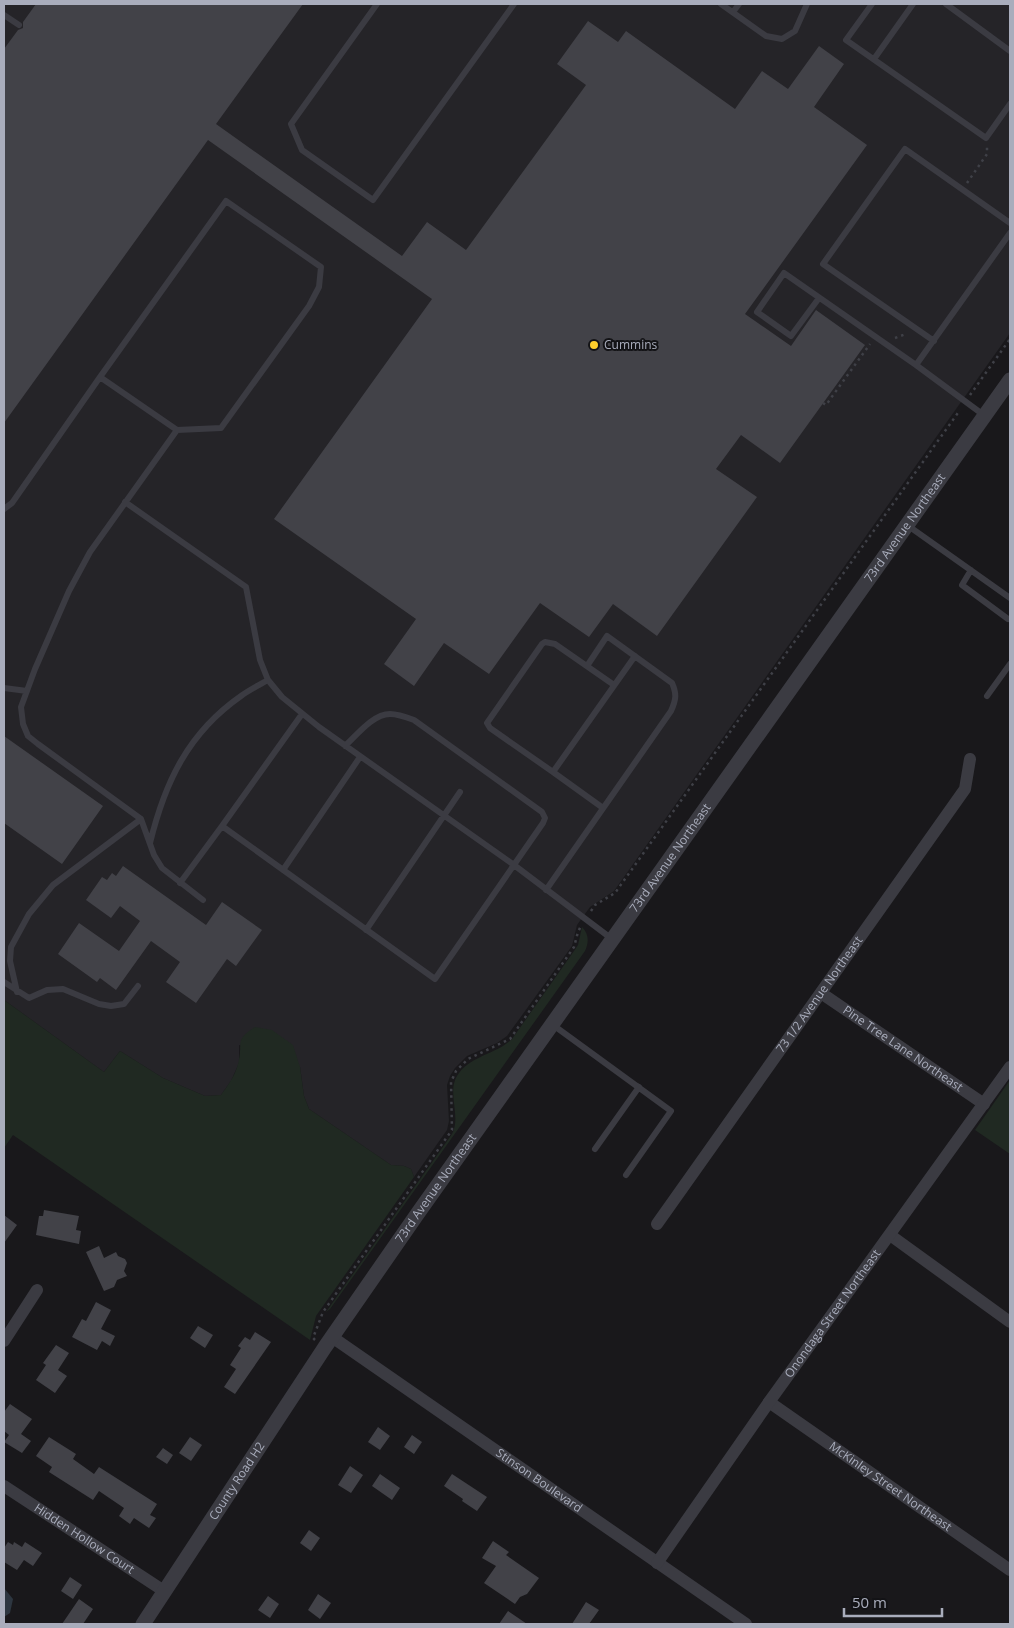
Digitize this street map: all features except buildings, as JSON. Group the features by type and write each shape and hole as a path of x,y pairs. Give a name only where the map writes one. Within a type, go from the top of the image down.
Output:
{"street":[{"name":"73rd Avenue Northeast","path":"332,1337 612,939 1010,380"},
{"name":"73 1/2 Avenue Northeast","path":"657,1224 965,788 970,759"},
{"name":"Pine Tree Lane Northeast","path":"820,993 984,1104"},
{"name":"Onondaga Street Northeast","path":"657,1563 769,1402 1010,1067"},
{"path":"890,1235 1010,1322"},
{"path":"4,1341 37,1290"},
{"name":"Stinson Boulevard","path":"332,1337 746,1624"},
{"name":"County Road H2","path":"143,1624 332,1337"},
{"name":"McKinley Street Northeast","path":"769,1402 1010,1570"},
{"name":"Hidden Hollow Court","path":"4,1486 164,1591"}],"lane":[{"path":"377,4 291,124 302,150 373,200 514,4"},
{"path":"721,4 766,36 782,39 795,30 807,4"},
{"path":"733,12 739,4"},
{"path":"872,4 846,40 986,138 1010,104"},
{"path":"874,59 913,4"},
{"path":"946,4 1010,51"},
{"path":"4,15 19,25"},
{"path":"934,340 823,264 904,149 1010,223"},
{"path":"4,509 12,503 100,377 226,201 321,268 319,287 309,306 222,428 177,430 100,377"},
{"path":"916,365 1010,233"},
{"path":"819,298 792,336 757,312 784,273 884,342 984,416"},
{"path":"177,430 90,552 69,591 27,691 22,708 23,724 28,736 141,819 154,855 162,868 203,900"},
{"path":"125,502 246,588 260,660 268,680 282,697 345,746 514,866 612,939"},
{"path":"907,525 1010,598"},
{"path":"971,570 962,585 1010,618"},
{"path":"546,890 672,711 676,702 676,692 672,683 607,636 587,666"},
{"path":"603,808 487,724 542,644 546,642 555,644 614,685"},
{"path":"553,772 635,656"},
{"path":"987,696 1010,664"},
{"path":"150,843 162,801 174,772 187,750 220,712 242,695 268,680"},
{"path":"4,688 27,691"},
{"path":"180,883 302,714"},
{"path":"222,826 435,979 545,818 542,812 414,720 401,715 388,714 375,719 345,746"},
{"path":"283,870 360,757"},
{"path":"366,930 460,792"},
{"path":"17,992 10,961 11,947 29,914 53,885 141,819"},
{"path":"4,982 29,998 47,990 63,989 99,1004 111,1006 124,1004 138,986"},
{"path":"552,1024 671,1111 626,1175"},
{"path":"595,1149 639,1087"}],"path":[{"path":"963,190 987,154 986,138"},
{"path":"884,342 917,329"},
{"path":"823,403 826,405 875,336"}],"shaded area":[{"path":"4,4 1010,4 1010,333 614,891 590,907 577,925 572,946 507,1036 497,1043 467,1056 455,1068 447,1085 449,1121 447,1130 414,1177 411,1169 404,1166 391,1165 309,1109 304,1096 300,1067 239,1045 239,1063 231,1081 221,1095 205,1096 163,1078 120,1051 104,1072 4,1000"},
{"path":"582,927 588,938 585,951 330,1309 326,1312 452,1134 455,1127 453,1087 459,1073 471,1062 512,1039 578,945"},
{"path":"4,1000 104,1072 120,1051 163,1078 205,1096 221,1095 229,1084 240,1057 240,1043 248,1032 255,1027 272,1030 293,1045 300,1067 304,1096 309,1109 391,1165 404,1166 411,1169 414,1177 316,1316 310,1340 13,1135 4,1148"},
{"path":"1010,1080 1010,1154 975,1130"},
{"path":"4,1588 13,1599 10,1613 4,1617"}],"place":[{"name":"Cummins","path":"594,345"}]}
